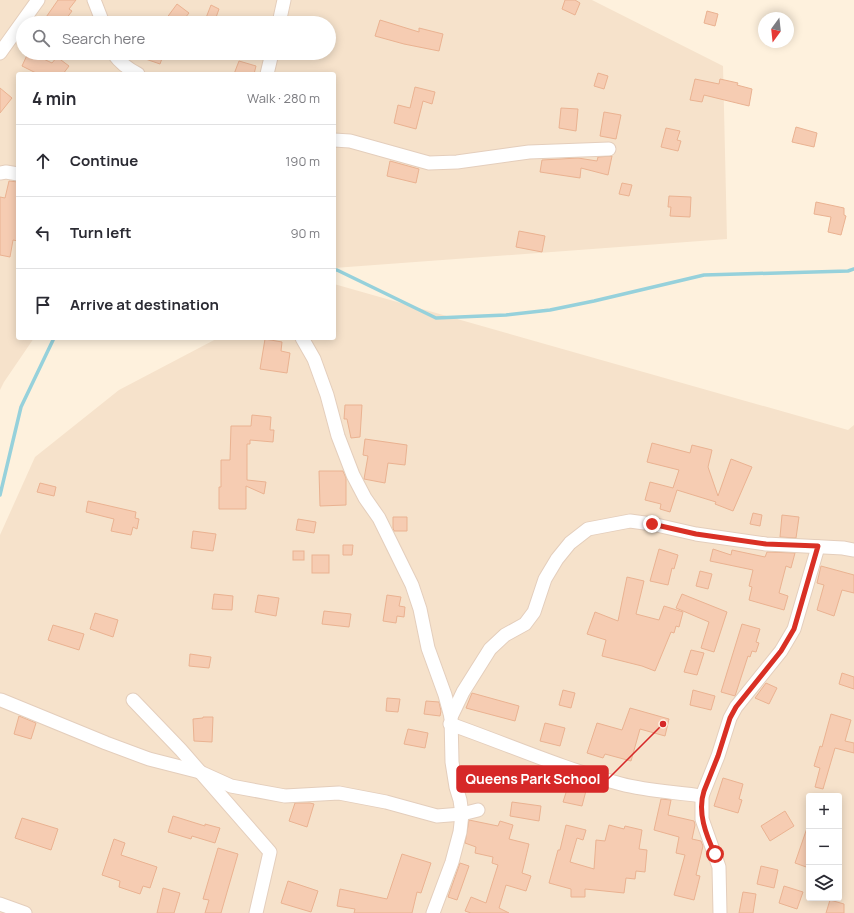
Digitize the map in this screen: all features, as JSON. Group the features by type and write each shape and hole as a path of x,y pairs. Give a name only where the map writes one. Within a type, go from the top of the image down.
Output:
{"street":[{"path":"27,16 38,0"},
{"path":"94,0 100,16"},
{"path":"281,16 284,0"},
{"path":"0,53 16,31"},
{"path":"118,60 134,72"},
{"path":"267,72 270,60"},
{"path":"336,140 350,141 429,163 457,162 529,152 609,149"},
{"path":"0,173 6,172 16,174"},
{"path":"303,340 314,359 327,396 338,436 353,474 365,498 380,518 412,585 420,609 428,648 445,695 451,720 452,762 462,814 460,832 452,862 433,913"},
{"path":"451,720 463,692 490,649 505,635 525,624 534,612 546,579 557,559 570,543 588,528 630,521 652,524 696,534 766,544 818,546 854,550"},
{"path":"720,913 719,867 702,819 702,796 718,756 730,718 736,707 781,651 794,629 818,546"},
{"path":"1,700 149,759 200,772 231,786 285,796 339,793 386,802 437,816 462,814 478,810"},
{"path":"133,700 200,772 270,852 256,913"},
{"path":"451,720 565,766 621,784 658,791 702,796"},
{"path":"0,904 25,913"}],"shaded area":[{"path":"0,0 592,0 723,66 727,239 336,268 336,72 16,72 16,340 33,340 0,390"},
{"path":"336,285 848,430 854,425 854,913 0,913 0,535 35,457 119,390 214,340 336,340"}],"building":[{"path":"58,0 76,0 69,9 72,11 68,16 47,16"},
{"path":"565,0 575,0 580,3 575,15 562,9"},
{"path":"177,4 189,13 187,16 168,16"},
{"path":"211,5 219,9 216,16 207,16"},
{"path":"707,11 718,14 715,26 704,23"},
{"path":"380,20 419,32 419,28 443,34 439,51 375,36"},
{"path":"25,60 46,60 52,63 54,60 61,60 69,66 64,72 34,72 22,66"},
{"path":"148,60 161,60 160,64"},
{"path":"239,61 256,66 254,72 235,72"},
{"path":"598,73 608,76 604,89 594,86"},
{"path":"695,79 719,84 720,79 738,83 737,85 752,89 749,106 704,95 702,102 690,100"},
{"path":"415,87 435,92 432,104 423,101 416,129 394,123 398,105 410,108"},
{"path":"0,88 12,98 0,113"},
{"path":"561,108 578,109 576,131 559,128"},
{"path":"604,112 621,115 616,139 600,136"},
{"path":"796,127 817,133 814,147 792,142"},
{"path":"666,128 680,131 677,140 681,141 678,151 661,147"},
{"path":"612,156 608,175 581,168 580,178 540,172 542,160 578,158 597,161 598,157"},
{"path":"390,161 419,169 416,183 387,176"},
{"path":"9,181 16,182 16,241 13,240 10,257 0,255 0,197 5,198"},
{"path":"622,183 632,185 629,196 619,194"},
{"path":"669,196 691,197 690,217 670,216 671,207 668,207"},
{"path":"816,202 844,208 844,215 846,216 841,235 828,232 831,217 814,214"},
{"path":"519,231 545,236 542,252 516,247"},
{"path":"265,340 282,342 281,351 290,353 287,373 260,369"},
{"path":"345,405 362,405 360,437 351,438 347,419 344,419"},
{"path":"252,415 271,417 270,430 274,430 273,442 250,440 250,444 247,444 247,480 266,482 264,494 246,486 246,509 219,509 221,460 230,460 231,426 251,426"},
{"path":"365,439 407,445 405,465 388,463 385,483 364,479 368,456 363,455"},
{"path":"652,443 690,453 692,445 712,450 708,467 718,496 731,459 752,467 733,511 715,504 716,502 677,490 670,512 660,509 661,504 645,500 650,482 673,488 679,470 647,462"},
{"path":"319,471 343,471 346,478 346,505 320,506"},
{"path":"40,483 56,487 54,496 37,492"},
{"path":"88,501 136,512 135,518 139,519 137,529 133,527 131,535 111,531 114,519 86,512"},
{"path":"753,513 762,515 760,526 750,524"},
{"path":"782,515 799,517 796,538 780,537"},
{"path":"393,517 407,517 407,531 394,531"},
{"path":"298,519 316,522 314,533 296,530"},
{"path":"193,531 216,534 213,551 191,548"},
{"path":"343,545 353,545 352,555 343,555"},
{"path":"659,549 678,555 674,569 672,568 668,585 650,581"},
{"path":"713,549 731,555 732,550 765,557 767,552 795,553 791,568 786,566 779,593 788,596 784,610 749,600 752,587 749,586 753,570 710,561"},
{"path":"293,551 304,551 304,560 293,560"},
{"path":"312,555 329,555 329,573 312,573"},
{"path":"821,566 854,575 854,593 842,590 834,616 817,610 824,585 817,583"},
{"path":"700,571 712,574 708,589 696,586"},
{"path":"627,577 644,581 636,614 659,620 664,606 683,612 679,627 676,626 674,633 671,632 655,671 642,666 602,656 606,640 587,634 595,612 618,621"},
{"path":"214,594 233,596 232,610 212,609"},
{"path":"682,594 727,612 714,652 701,648 709,622 676,608"},
{"path":"258,595 279,598 276,616 255,612"},
{"path":"387,595 401,597 399,606 405,607 404,617 397,616 396,623 383,621"},
{"path":"324,611 351,614 349,627 322,624"},
{"path":"95,613 118,620 113,637 90,629"},
{"path":"742,624 760,629 756,642 759,643 756,652 752,651 750,657 748,656 735,696 721,692"},
{"path":"53,625 84,634 79,650 48,640"},
{"path":"691,650 704,653 697,675 684,672"},
{"path":"190,654 211,657 209,668 189,666"},
{"path":"842,673 854,677 854,689 839,684"},
{"path":"766,683 777,688 769,704 755,698"},
{"path":"563,690 575,693 571,708 559,705"},
{"path":"693,690 715,696 711,710 690,705"},
{"path":"472,693 519,706 515,721 466,708"},
{"path":"387,698 400,699 398,712 386,711"},
{"path":"426,701 439,702 441,711 440,716 424,714"},
{"path":"630,708 669,719 665,736 640,729 631,761 605,754 603,758 587,753 597,723 622,730"},
{"path":"831,714 851,720 845,741 854,743 854,753 835,748 823,789 815,787 820,768 814,766 820,746 822,747"},
{"path":"19,716 36,723 31,739 14,734"},
{"path":"213,717 212,742 194,741 193,719"},
{"path":"545,723 565,728 560,746 540,741"},
{"path":"408,729 428,733 425,748 404,744"},
{"path":"571,777 588,783 582,806 563,802"},
{"path":"723,778 743,784 739,799 742,800 738,813 714,806"},
{"path":"661,799 671,800 668,815 694,821 695,825 692,839 701,841 703,846 696,875 700,876 694,900 674,895 685,855 676,853 679,837 654,830"},
{"path":"512,802 541,806 539,821 510,816"},
{"path":"295,803 314,804 307,827 289,821"},
{"path":"785,811 794,826 770,841 761,826"},
{"path":"173,816 205,826 205,824 220,828 215,843 192,836 191,839 168,832"},
{"path":"22,818 58,829 51,850 15,838"},
{"path":"469,820 498,826 500,821 513,825 509,839 529,844 522,873 531,876 526,891 506,885 499,908 509,913 471,913 465,911 471,897 486,903 498,865 492,863 493,857 475,853 476,847 465,843"},
{"path":"566,825 586,830 583,840 577,838 570,862 594,869 596,840 605,841 609,825 624,829 625,826 642,830 639,849 647,850 645,872 636,871 635,879 626,878 624,893 585,889 585,897 571,897 571,889 549,883 558,850 560,850"},
{"path":"806,831 806,867 795,863"},
{"path":"114,839 125,843 121,855 157,867 150,888 143,886 140,894 119,887 120,881 102,875"},
{"path":"218,848 238,854 221,913 205,913 209,900 203,899"},
{"path":"402,854 431,863 421,893 417,892 412,913 354,913 355,909 337,906 340,889 387,899"},
{"path":"460,863 469,866 457,900 448,897"},
{"path":"761,866 778,870 774,888 757,884"},
{"path":"288,881 318,891 311,912 281,903"},
{"path":"784,886 803,892 797,909 779,903"},
{"path":"163,888 180,893 174,913 157,913"},
{"path":"743,892 756,894 753,913 739,913"},
{"path":"830,901 844,904 844,913 826,913"}],"waterway":[{"path":"336,270 436,318 506,315 550,310 704,275 848,271 854,269"},
{"path":"0,495 21,407 53,340"}],"place":[{"name":"Queens Park School","path":"663,724"}],"route":[{"path":"652,524 696,534 766,544 818,546 794,629 781,651 736,707 730,718 718,756 702,796 702,819 715,854"}]}
